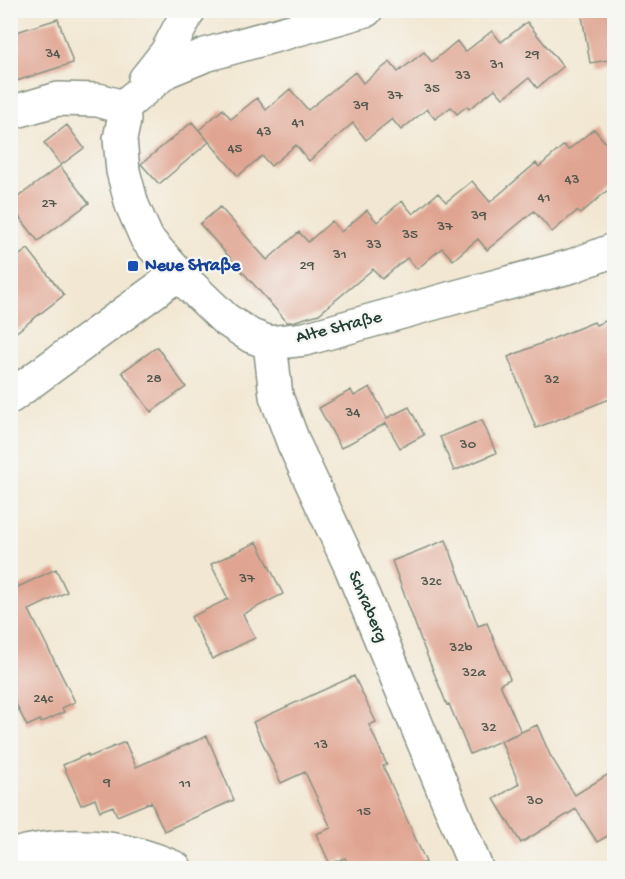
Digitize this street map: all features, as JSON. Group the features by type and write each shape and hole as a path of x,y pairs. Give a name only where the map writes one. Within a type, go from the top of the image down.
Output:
{"street":[{"path":"123,107 167,52 189,10"},
{"path":"123,107 166,71 205,55 366,10"},
{"path":"10,113 58,99 98,100 123,107"},
{"name":"Alte Straße","path":"123,107 124,120 120,139 123,171 132,205 147,239 178,274 225,319 250,336 270,343 305,339 572,266 615,250"},
{"path":"10,397 178,274"},
{"name":"Schraberg","path":"270,343 276,396 294,444 351,567 476,868"},
{"path":"10,856 46,848 86,847 112,850 159,861 175,868"}],"building":[{"path":"581,10 615,10 615,59 590,63"},
{"path":"58,19 73,63 10,83 10,34"},
{"path":"527,22 563,67 537,88 529,78 503,98 495,89 469,109 467,106 457,114 451,107 435,119 427,109 401,130 392,119 366,140 353,123 309,161 296,145 271,166 262,156 238,176 199,130 223,109 231,119 257,98 266,110 290,89 308,110 355,72 363,83 390,62 398,72 424,52 432,62 457,41 465,52 492,31 501,42"},
{"path":"192,122 209,142 159,184 141,164"},
{"path":"67,125 84,148 61,165 44,143"},
{"path":"594,129 615,154 615,184 580,214 577,211 552,232 534,211 487,250 478,239 453,260 442,248 417,269 407,258 382,279 373,269 319,314 292,322 287,322 200,224 220,207 267,260 299,232 308,242 332,221 341,232 367,210 377,222 402,201 413,214 438,193 446,202 472,181 490,202 536,163 539,167 564,145 568,150"},
{"path":"60,166 89,203 38,241 10,203"},
{"path":"28,249 64,295 10,337 10,262"},
{"path":"615,317 615,397 536,428 508,357 594,322 596,325"},
{"path":"157,347 186,387 151,412 122,372"},
{"path":"370,387 387,418 409,407 424,435 400,448 386,423 341,448 319,408 351,390 354,396"},
{"path":"482,420 496,453 454,471 440,437"},
{"path":"446,540 478,626 487,623 510,679 500,684 521,732 470,754 449,704 447,705 392,561"},
{"path":"257,542 283,594 243,614 255,638 212,659 191,617 228,599 211,564"},
{"path":"56,569 67,592 29,610 75,702 62,708 64,712 41,723 40,720 27,726 10,692 10,572 18,587"},
{"path":"354,676 376,722 369,725 387,765 383,766 426,862 412,868 350,868 345,858 330,864 316,834 331,828 305,772 281,783 253,722"},
{"path":"537,725 550,755 575,795 615,770 615,832 597,842 576,809 521,843 494,799 519,784 501,741"},
{"path":"207,736 234,800 164,831 151,802 117,816 113,806 100,811 95,799 81,805 63,765 125,742 136,767"}],"place":[{"name":"Neue Straße","path":"133,266"}]}
